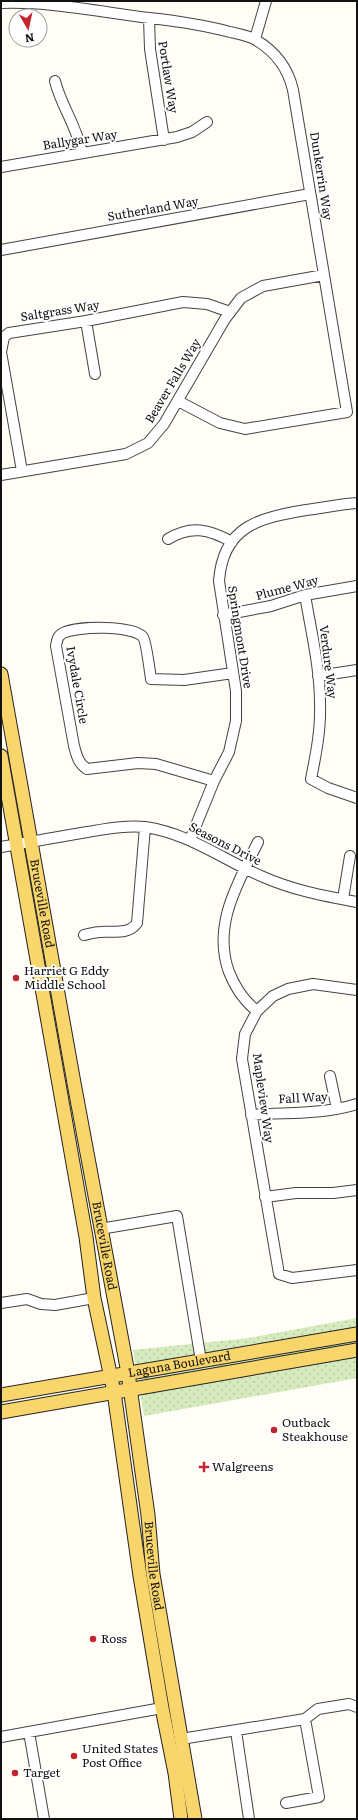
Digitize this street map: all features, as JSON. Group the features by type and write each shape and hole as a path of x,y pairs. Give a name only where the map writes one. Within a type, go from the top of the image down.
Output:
{"main road":[{"name":"Bruceville Road","path":"1,674 100,1229 128,1373 148,1515 153,1574 195,1819"},
{"name":"Bruceville Road","path":"1,756 18,844 63,1113 86,1237 94,1298 114,1392 136,1552 182,1819"},
{"name":"Laguna Boulevard","path":"1,1396 357,1334"},
{"name":"Laguna Boulevard","path":"1,1412 357,1350"},
{"path":"162,1708 168,1712 171,1717 184,1778 191,1792"}],"street":[{"path":"255,40 266,1"},
{"name":"Dunkerrin Way","path":"1,3 27,2 183,22 255,40 268,48 285,67 291,82 347,412 245,429 220,423 178,401"},
{"name":"Portlaw Way","path":"149,18 150,49 164,140"},
{"path":"55,80 60,97 77,132 82,153"},
{"name":"Ballygar Way","path":"1,167 164,140 192,132 207,122"},
{"name":"Sutherland Way","path":"1,250 310,194"},
{"name":"Beaver Falls Way","path":"1,475 118,456 134,451 154,437 178,401 230,312 241,298 256,289 272,284 324,275"},
{"name":"Saltgrass Way","path":"22,471 1,352 4,338 14,331 86,321 191,302 211,304 230,312"},
{"path":"86,321 95,374"},
{"name":"Springmont Drive","path":"190,840 214,781 229,752 237,706 219,590 219,573 223,557 232,542 246,528 268,517 357,503"},
{"path":"168,539 178,533 193,530 209,532 232,542"},
{"name":"Plume Way","path":"223,615 271,606 305,595 357,586"},
{"name":"Verdure Way","path":"305,595 318,676 320,704 320,728 311,779 328,788 357,798"},
{"name":"Ivydale Circle","path":"214,781 156,764 138,763 87,769 80,765 77,760 56,646 57,638 63,633 95,628 122,629 138,632 144,638 151,679 184,680 233,673"},
{"path":"318,676 357,670"},
{"path":"84,936 100,932 126,931 134,928 137,923 145,827"},
{"name":"Seasons Drive","path":"1,846 115,828 145,827 178,835 245,869 302,891 357,902"},
{"path":"257,1011 244,999 235,984 226,960 223,943 224,926 228,909 258,842"},
{"path":"343,899 350,856"},
{"name":"Mapleview Way","path":"357,990 313,984 296,986 273,996 257,1011 245,1034 242,1050 251,1115 279,1274 292,1278 357,1270"},
{"path":"330,1076 337,1109"},
{"name":"Fall Way","path":"251,1115 281,1112 318,1112 357,1104"},
{"path":"265,1197 296,1193 333,1193 357,1190"},
{"path":"100,1229 177,1216 201,1361"},
{"path":"1,1303 27,1299 41,1304 55,1305 94,1298"},
{"path":"181,1739 305,1719 318,1709 349,1704 357,1707"},
{"path":"1,1737 162,1708"},
{"path":"286,1802 319,1797 305,1719"},
{"path":"236,1731 249,1819"},
{"path":"30,1732 44,1819"}],"green space":[{"path":"357,1318 357,1378 144,1416 133,1350 249,1338"}],"place":[{"name":"Harriet G Eddy Middle School","path":"16,978"},
{"name":"Outback Steakhouse","path":"274,1430"},
{"name":"Walgreens","path":"204,1467"},
{"name":"Ross","path":"93,1639"},
{"name":"United States Post Office","path":"74,1756"},
{"name":"Target","path":"15,1773"}]}
